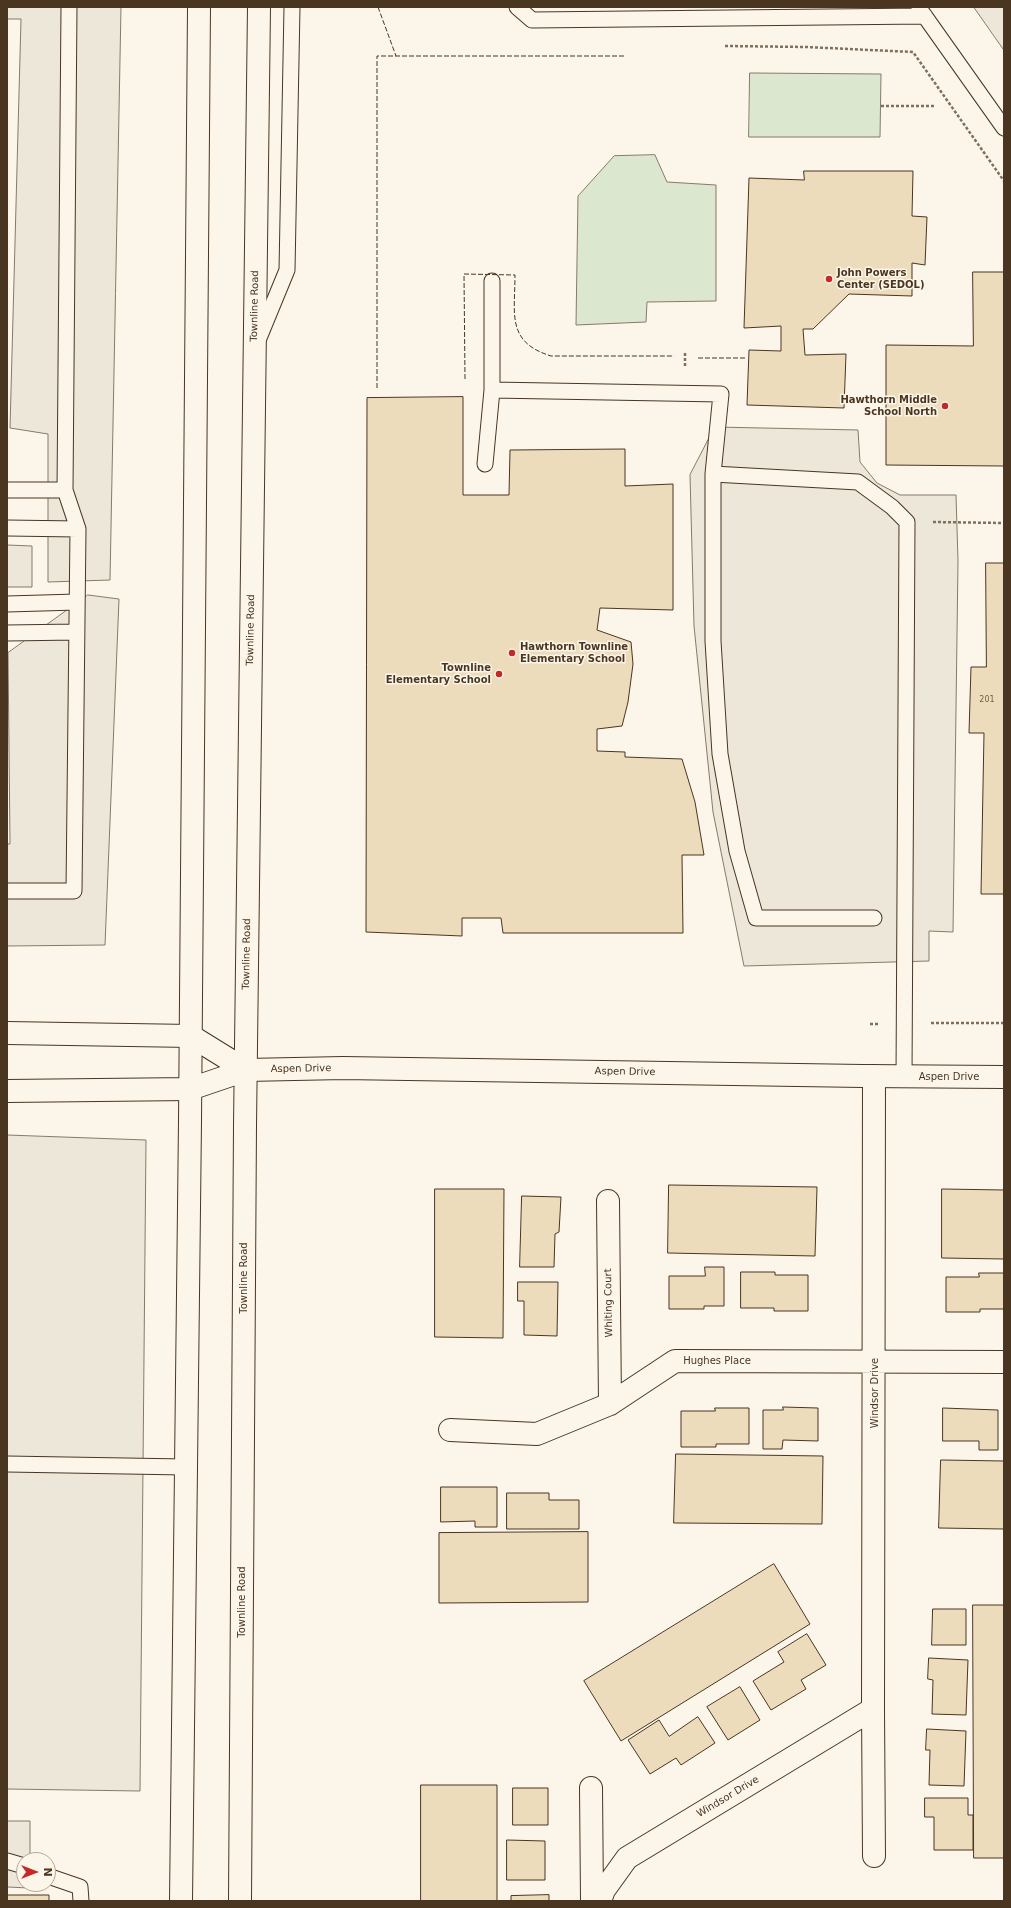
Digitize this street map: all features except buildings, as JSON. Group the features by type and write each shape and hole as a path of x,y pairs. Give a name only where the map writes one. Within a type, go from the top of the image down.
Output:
{"main road":[{"path":"181,1901 191,1036 199,7"},
{"name":"Townline Road","path":"240,1901 246,1070 259,7"},
{"path":"7,1033 191,1036 246,1070"},
{"name":"Aspen Drive","path":"7,1092 190,1089 246,1070 343,1068 1004,1077"},
{"name":"Windsor Drive","path":"874,1076 874,1856"},
{"name":"Whiting Court","path":"608,1201 610,1404"},
{"name":"Hughes Place","path":"450,1430 537,1434 610,1404 675,1361 1004,1362"},
{"name":"Windsor Drive","path":"600,1901 604,1890 627,1858 873,1709"},
{"path":"591,1788 592,1901"}],"lane":[{"path":"7,891 74,891 78,529 65,490 70,7"},
{"path":"255,348 286,270 292,7"},
{"path":"517,7 532,20 922,11 1004,128"},
{"path":"485,464 492,390 492,281"},
{"path":"492,390 721,394 713,474 713,641 720,754 737,851 756,918 874,918"},
{"path":"713,474 858,482 892,507 907,522 904,1076"},
{"path":"7,490 65,490"},
{"path":"7,528 78,529"},
{"path":"7,604 77,602"},
{"path":"7,633 76,632"},
{"path":"7,1464 185,1467"},
{"path":"56,1879 80,1887 80,1901"}],"path":[{"path":"718,46 806,47 913,52 1004,181"},
{"path":"881,106 936,106"},
{"path":"907,522 1004,523"},
{"path":"870,1024 1004,1022"}],"green space":[{"path":"750,73 881,74 880,137 749,137"},
{"path":"655,155 667,182 716,185 716,301 647,302 646,322 576,325 578,196 614,156"}],"shaded area":[{"path":"7,7 121,7 110,580 48,582 48,434 10,428 21,19 7,19"},
{"path":"974,7 1004,7 1004,50"},
{"path":"715,427 858,430 860,462 877,483 900,495 956,495 958,561 953,932 929,931 929,961 744,966 713,812 694,626 690,475"},
{"path":"7,545 32,546 32,587 7,587"},
{"path":"88,595 119,599 105,945 7,946 7,844 10,844 8,653"},
{"path":"7,1135 146,1140 140,1791 7,1789"},
{"path":"7,1821 30,1821 30,1852 16,1852 16,1887 7,1887"}],"fence":[{"path":"378,7 396,56"},
{"path":"377,388 377,56 625,56"},
{"path":"465,379 464,274 515,275 514,302 516,325 520,335 526,343 551,356 674,356"},
{"path":"698,358 746,358"}],"place":[{"name":"John Powers Center (SEDOL)","path":"829,279"},
{"name":"Hawthorn Middle School North","path":"945,406"},
{"name":"Hawthorn Townline Elementary School","path":"512,653"},
{"name":"Townline Elementary School","path":"499,674"}]}
